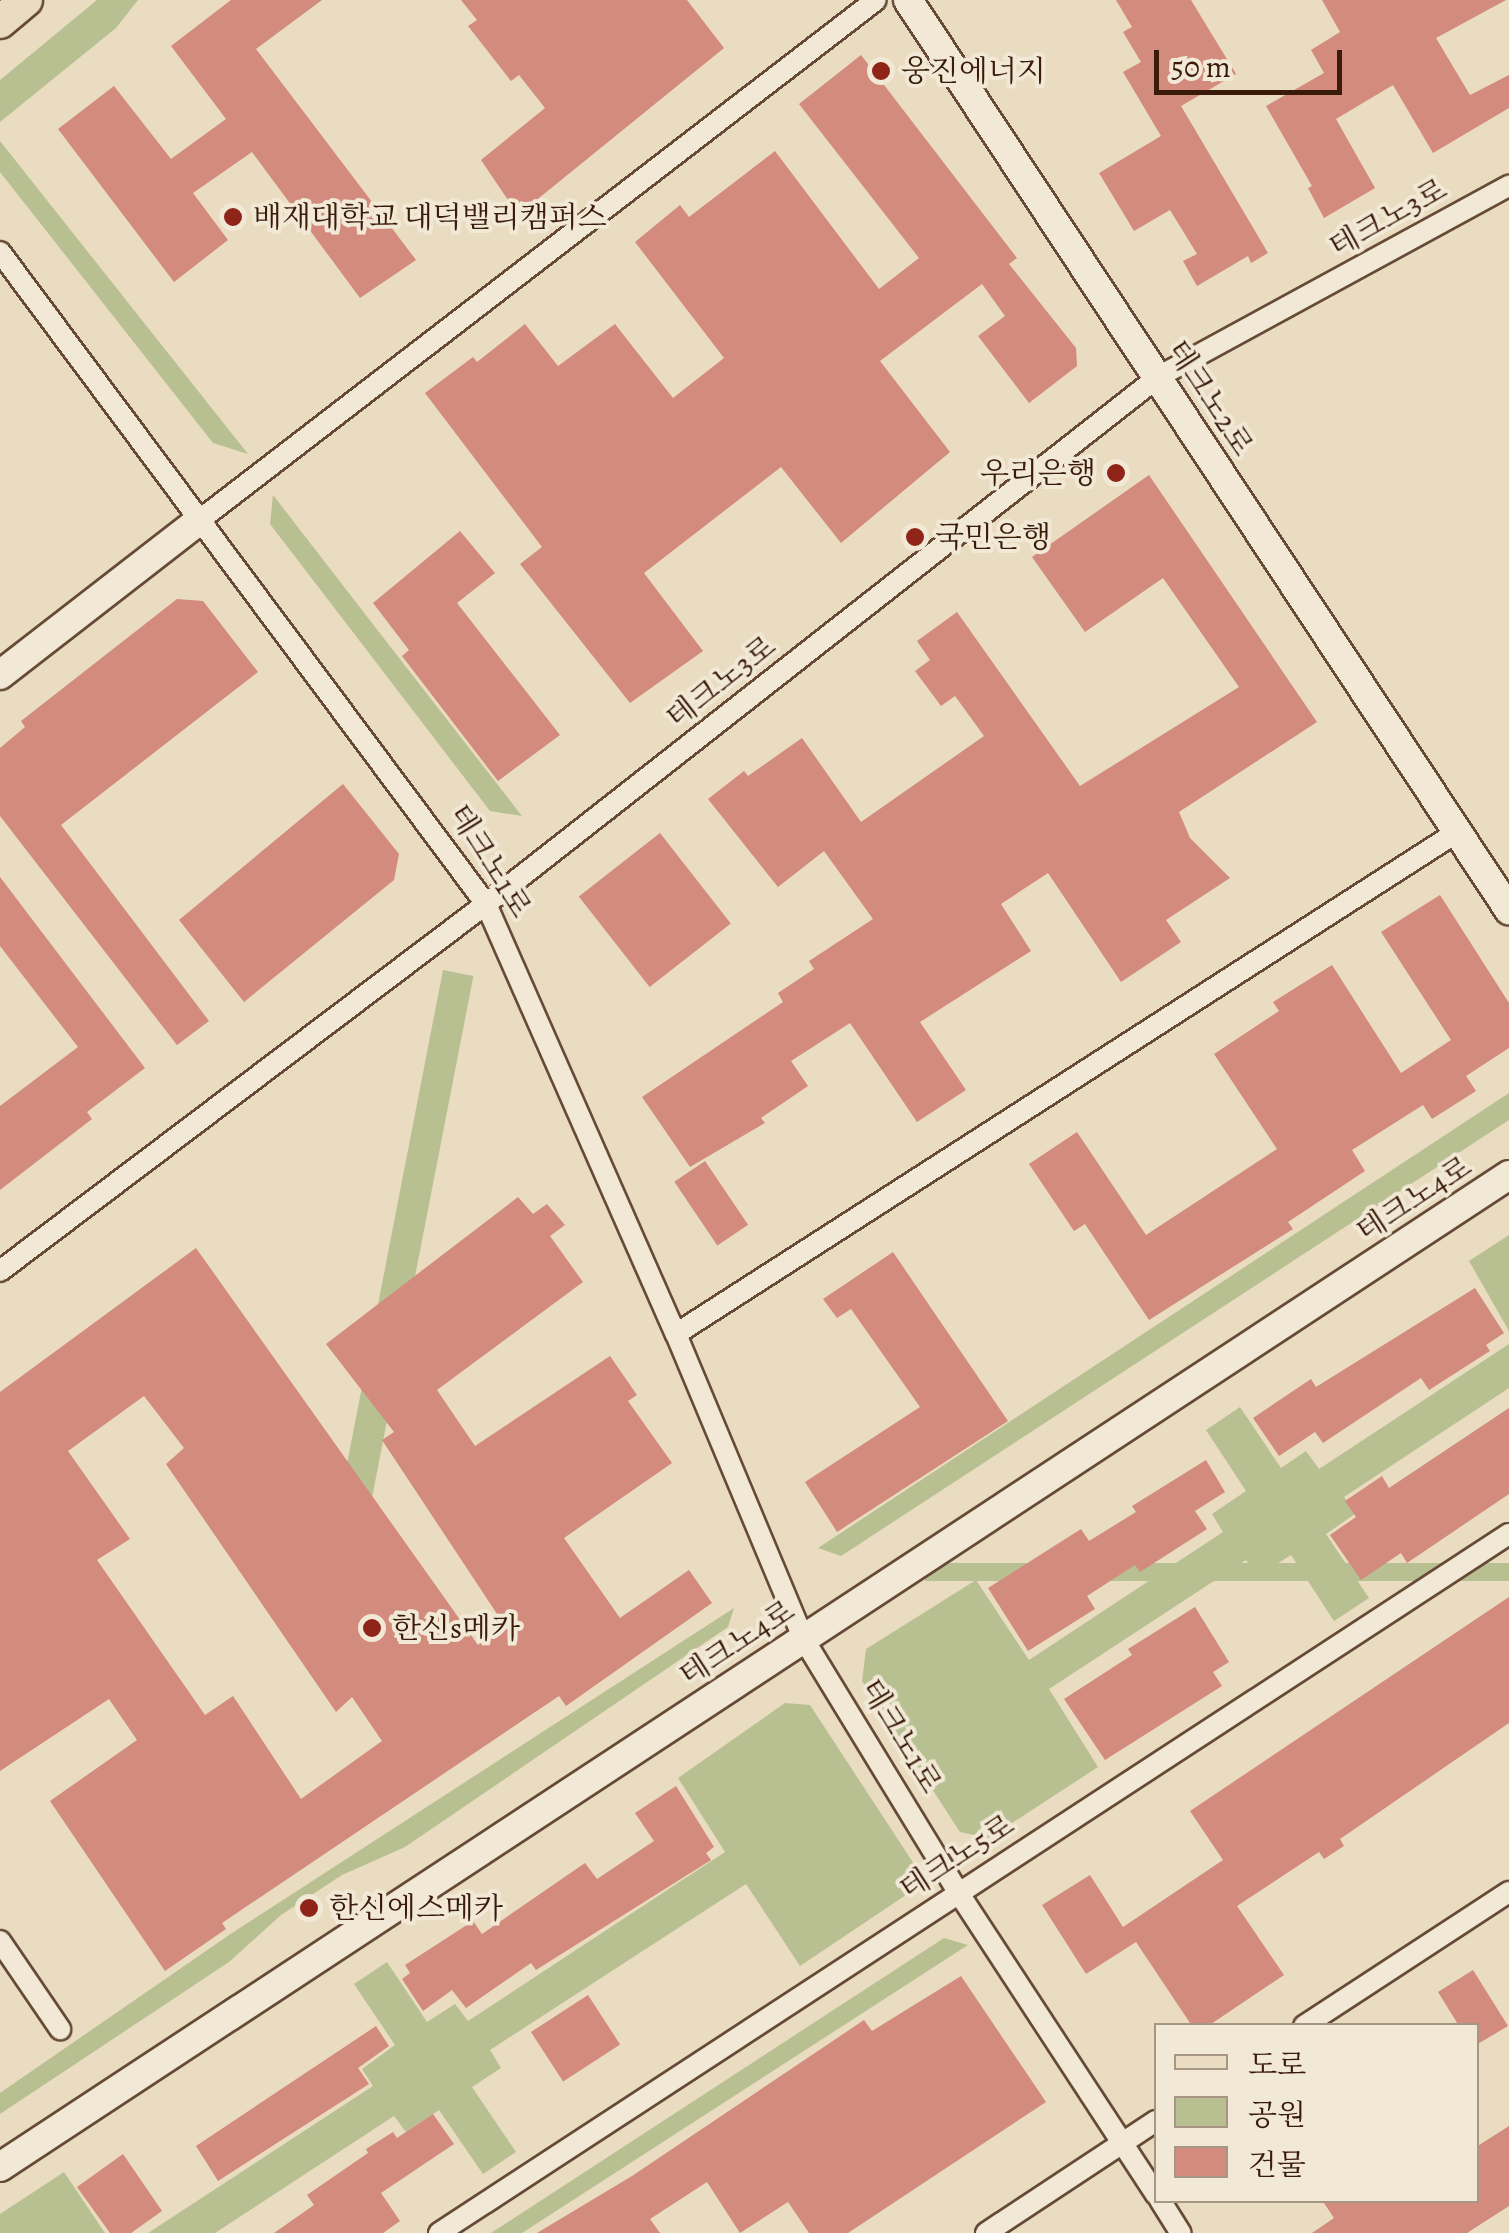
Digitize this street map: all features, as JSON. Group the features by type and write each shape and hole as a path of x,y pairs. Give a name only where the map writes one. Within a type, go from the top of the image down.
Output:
{"main road":[{"path":"0,22 26,0"},
{"name":"테크노2로","path":"908,0 1509,910"},
{"path":"0,675 201,519"},
{"name":"테크노4로","path":"0,2166 1509,1175"}],"street":[{"path":"201,519 876,0"},
{"name":"테크노3로","path":"0,1271 486,904 1158,377 1509,186"},
{"name":"테크노1로","path":"0,252 486,904 676,1334 804,1638 958,1892 1154,2192"},
{"path":"676,1334 1458,832"},
{"name":"테크노5로","path":"440,2233 1509,1534"},
{"path":"1309,2023 1500,1898"},
{"path":"0,1941 60,2029"},
{"path":"986,2233 1154,2122"},
{"name":"테크노1로","path":"1161,2203 1182,2233"}],"green space":[{"path":"97,0 138,0 116,28 0,122 0,80"},
{"path":"0,141 248,454 213,443 0,172"},
{"path":"273,495 522,816 490,811 270,524"},
{"path":"443,970 473,976 367,1524 337,1518"},
{"path":"1509,1093 1509,1120 841,1556 818,1548"},
{"path":"1509,1235 1509,1331 1469,1261"},
{"path":"1509,1344 1509,1388 1344,1497 1355,1514 1326,1534 1369,1598 1334,1621 1291,1555 1258,1576 1246,1560 1049,1689 1098,1767 989,1838 960,1832 862,1681 866,1649 976,1580 1029,1660 1223,1532 1212,1514 1246,1491 1206,1430 1240,1407 1281,1468 1306,1451 1319,1469"},
{"path":"925,1563 1509,1563 1509,1581 925,1581"},
{"path":"734,1608 728,1627 405,1847 342,1875 281,1915 229,1962 0,2114 0,2093 232,1933"},
{"path":"785,1703 810,1705 914,1864 909,1893 800,1966 746,1884 490,2050 501,2068 472,2087 516,2152 483,2174 439,2110 406,2132 394,2116 215,2233 148,2233 373,2086 362,2069 395,2045 354,1984 387,1962 427,2022 455,2004 468,2021 725,1852 678,1778"},
{"path":"944,1938 968,1945 522,2233 491,2233"},
{"path":"64,2172 105,2233 0,2233 0,2214"}],"building":[{"path":"231,0 322,0 256,49 416,260 360,298 252,152 193,193 228,240 174,282 58,129 114,86 171,159 226,119 171,46"},
{"path":"461,0 687,0 724,48 518,215 481,160 545,108 519,75 511,81 468,26 477,20"},
{"path":"1116,0 1191,0 1236,74 1181,106 1268,253 1251,263 1248,256 1197,286 1183,261 1197,254 1170,210 1134,231 1099,173 1161,136 1123,72 1141,62 1123,32 1132,27"},
{"path":"1322,0 1506,0 1436,38 1470,95 1509,75 1509,108 1433,153 1393,85 1336,119 1375,188 1324,218 1308,188 1312,186 1266,106 1324,73 1311,50 1340,32"},
{"path":"861,55 1017,258 1009,264 1076,348 1077,366 1029,403 978,336 1005,316 982,284 880,361 950,452 841,543 781,467 644,573 703,651 630,703 520,564 542,547 425,393 473,357 477,362 525,324 558,366 615,324 673,398 724,358 635,242 680,205 689,217 775,151 879,289 919,258 799,104"},
{"path":"1149,475 1317,722 1179,812 1190,838 1230,878 1166,920 1181,942 1121,982 1048,873 1001,904 1031,951 920,1022 966,1090 917,1122 850,1023 791,1061 808,1086 761,1118 765,1123 690,1167 642,1097 783,1002 778,993 814,969 809,961 873,919 824,851 778,887 708,799 744,771 748,776 802,738 861,822 984,736 955,696 941,706 915,671 930,660 917,641 957,612 1080,786 1239,687 1163,578 1085,632 1032,557"},
{"path":"460,531 495,573 457,603 560,735 498,781 402,656 409,650 373,603"},
{"path":"177,599 203,601 258,672 61,825 209,1021 177,1045 0,816 0,748 25,727 21,721"},
{"path":"343,784 399,854 394,880 244,1002 179,920"},
{"path":"660,833 731,924 650,987 579,896"},
{"path":"0,877 145,1068 87,1112 92,1119 0,1190 0,1106 78,1047 0,946"},
{"path":"1440,895 1509,1003 1509,1048 1466,1076 1476,1091 1432,1119 1423,1105 1352,1150 1365,1171 1288,1222 1293,1229 1149,1320 1085,1224 1074,1231 1029,1164 1077,1132 1146,1235 1277,1149 1214,1054 1279,1011 1273,1002 1332,965 1401,1073 1451,1040 1381,932"},
{"path":"705,1161 748,1225 717,1246 674,1182"},
{"path":"518,1197 533,1214 547,1204 565,1225 550,1236 583,1282 437,1390 475,1446 610,1356 637,1395 628,1401 672,1463 564,1538 620,1618 689,1570 712,1603 566,1706 559,1696 222,1923 226,1929 165,1971 50,1801 137,1740 109,1699 0,1771 0,1392 196,1248 478,1645 505,1626 382,1440 394,1432 326,1344","holes":["144,1396 184,1448 166,1464 336,1712 352,1697 382,1741 301,1799 233,1696 205,1715 97,1560 130,1539 68,1451"]},
{"path":"893,1252 1008,1421 837,1532 805,1482 920,1407 851,1309 837,1318 823,1299"},
{"path":"1475,1288 1504,1333 1486,1345 1490,1351 1429,1390 1421,1378 1323,1443 1315,1432 1279,1456 1253,1418 1311,1379 1316,1387"},
{"path":"1509,1408 1509,1494 1407,1563 1401,1553 1361,1580 1330,1535 1356,1517 1345,1501 1382,1476 1389,1488"},
{"path":"1206,1460 1225,1492 1195,1511 1207,1529 1140,1572 1135,1565 1087,1596 1095,1609 1028,1651 988,1588 1081,1529 1089,1541 1136,1512 1132,1506"},
{"path":"1509,1597 1509,1723 1340,1839 1344,1846 1324,1859 1319,1852 1237,1906 1284,1975 1212,2023 1190,2023 1136,1942 1086,1974 1042,1905 1090,1875 1123,1927 1223,1860 1190,1811"},
{"path":"1195,1607 1229,1662 1213,1672 1222,1686 1105,1760 1064,1699 1132,1655 1128,1649"},
{"path":"676,1786 714,1847 706,1853 711,1860 536,1970 531,1963 466,2008 452,1990 423,2011 402,1979 410,1973 405,1965 473,1921 482,1934 585,1863 597,1879 654,1841 635,1813"},
{"path":"1473,1970 1508,2026 1479,2043 1479,2023 1457,2023 1438,1992"},
{"path":"961,1976 1046,2102 848,2233 809,2233 788,2202 740,2233 707,2182 650,2219 660,2233 537,2233 632,2176 864,2020 872,2031"},
{"path":"588,1995 620,2044 563,2082 531,2032"},
{"path":"376,2026 389,2046 358,2068 369,2084 218,2181 196,2146"},
{"path":"433,2114 454,2144 381,2193 400,2221 383,2233 274,2233 314,2205 307,2195 368,2153 366,2149 393,2132 397,2138"},
{"path":"1509,2126 1509,2206 1467,2233 1312,2233 1334,2218 1324,2203 1479,2203 1479,2145"},
{"path":"123,2154 162,2211 131,2233 110,2233 77,2187"}],"place":[{"name":"웅진에너지","path":"881,71"},
{"name":"배재대학교 대덕밸리캠퍼스","path":"233,217"},
{"name":"우리은행","path":"1116,473"},
{"name":"국민은행","path":"915,537"},
{"name":"한신s메카","path":"372,1628"},
{"name":"한신에스메카","path":"309,1908"}]}
